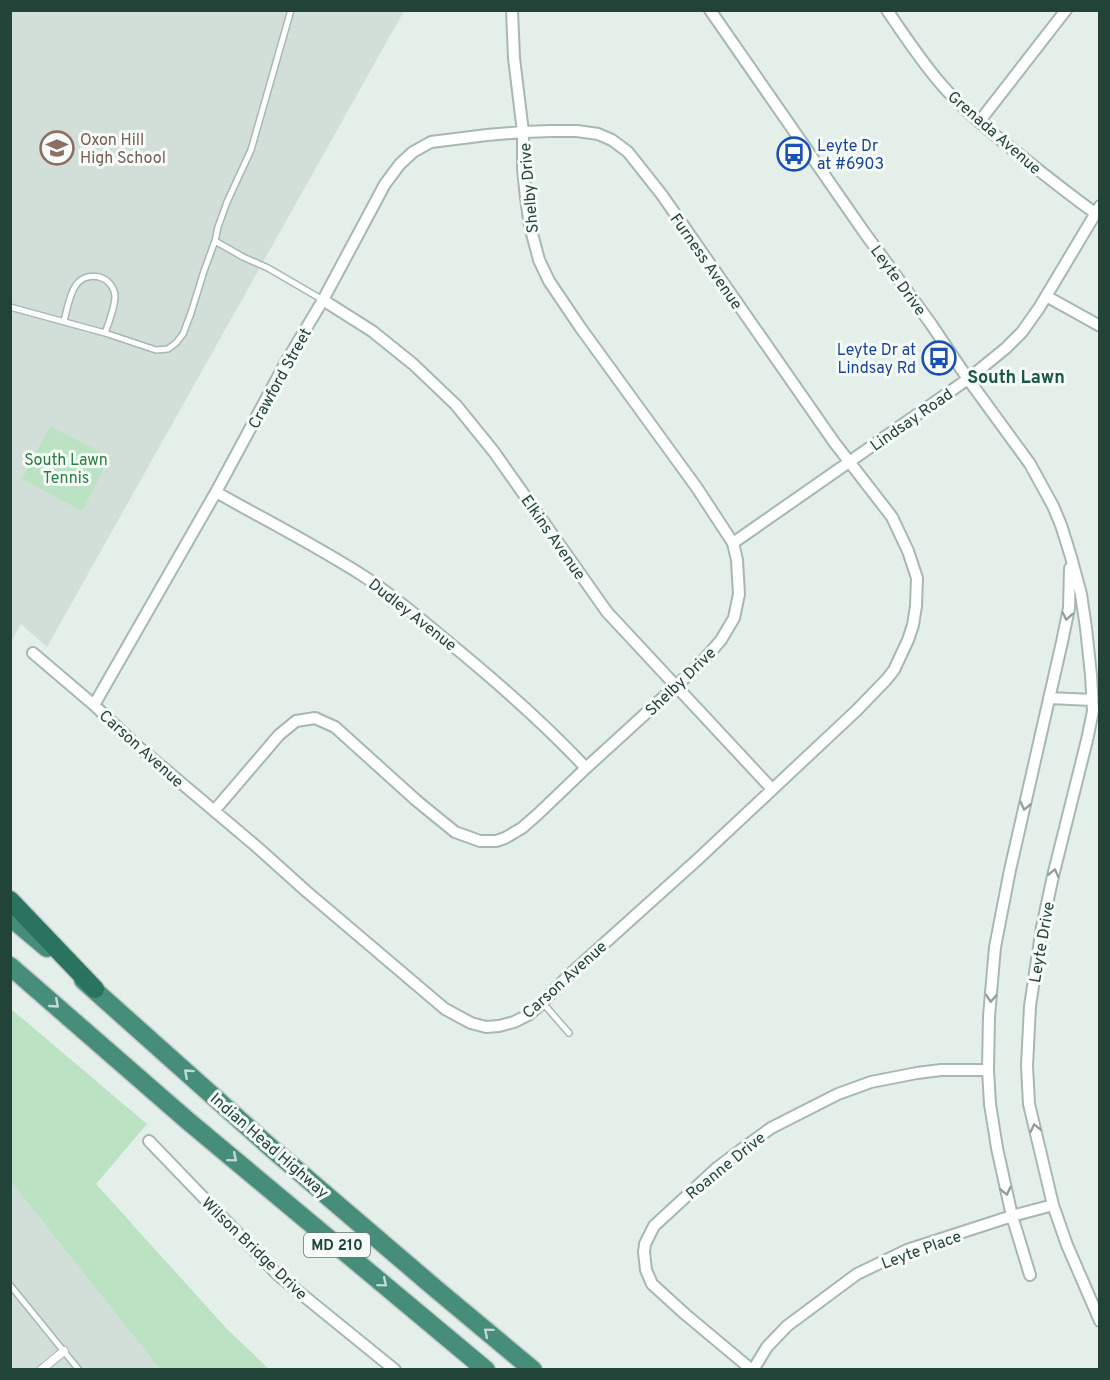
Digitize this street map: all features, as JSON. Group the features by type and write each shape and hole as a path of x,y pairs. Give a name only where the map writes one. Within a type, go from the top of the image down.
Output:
{"highway":[{"path":"10,900 94,989"},
{"name":"Indian Head Highway","path":"10,917 270,1147 533,1370"},
{"name":"Indian Head Highway","path":"10,966 197,1128 486,1370"}],"street":[{"name":"Shelby Drive","path":"214,811 279,735 296,721 315,717 335,727 446,825 462,835 480,841 496,841 512,835 538,814 701,663 715,648 734,618 739,594 736,553 733,543 697,488 580,327 543,271 534,245 525,198 523,132 514,58 512,10"},
{"name":"Leyte Drive","path":"710,10 864,232 1030,464 1044,487 1061,525 1071,557 1081,594 1086,628 1093,711 1042,927 1029,1016 1029,1104 1053,1205 1067,1245 1100,1321"},
{"name":"Grenada Avenue","path":"887,10 941,84 980,122 1057,186 1097,210"},
{"path":"980,122 1066,10"},
{"name":"Furness Avenue","path":"523,132 578,131 598,134 612,140 628,152 662,195 834,442 850,461"},
{"name":"Crawford Street","path":"94,705 216,492 385,184 400,164 413,152 431,142 523,132"},
{"name":"Lindsay Road","path":"733,543 968,379 1014,341 1031,321 1097,210"},
{"path":"1046,296 1100,326"},
{"name":"Elkins Avenue","path":"323,300 372,332 413,364 456,405 494,452 607,612 772,789"},
{"name":"Carson Avenue","path":"33,653 94,705 135,744 424,992 454,1015 478,1026 499,1026 521,1019 542,1002 857,710 894,670 913,625 917,578 912,559 892,518 850,461"},
{"name":"Dudley Avenue","path":"216,492 313,546 398,600 516,699 586,768"},
{"name":"Leyte Drive","path":"1030,1275 1012,1216 990,1104 989,1016 995,947 1068,608 1071,557"},
{"path":"1049,698 1092,700"},
{"name":"Roanne Drive","path":"753,1370 652,1284 646,1270 644,1252 645,1244 654,1226 711,1173 742,1149 771,1128 828,1098 895,1077 941,1070 988,1070"},
{"name":"Wilson Bridge Drive","path":"149,1141 278,1275 395,1370"},
{"name":"Leyte Place","path":"753,1370 767,1347 787,1326 857,1274 907,1250 1053,1205"},
{"path":"41,1370 64,1351"}],"lane":[{"path":"10,308 64,321 156,350 168,349 176,343 183,334 191,313 227,201 251,150 291,10"},
{"path":"215,241 323,300"},
{"path":"64,321 74,288 88,277 96,276 106,280 113,287 115,299 105,333"},
{"path":"542,1002 569,1033"},
{"path":"10,1285 78,1370"}],"shaded area":[{"name":"Oxon Hill High School","path":"11,11 404,11 47,647 21,624 11,642"},
{"path":"11,1182 160,1369 11,1369"}],"green space":[{"name":"South Lawn Tennis","path":"50,426 110,457 82,511 22,479"},
{"path":"11,1009 147,1124 96,1184 226,1328 269,1369 160,1369 11,1182"}],"place":[{"name":"Oxon Hill High School","path":"57,148"},
{"name":"Leyte Dr at #6903","path":"794,154"},
{"name":"Leyte Dr at Lindsay Rd","path":"939,358"}],"district":[{"name":"South Lawn","path":"1016,377"}]}
